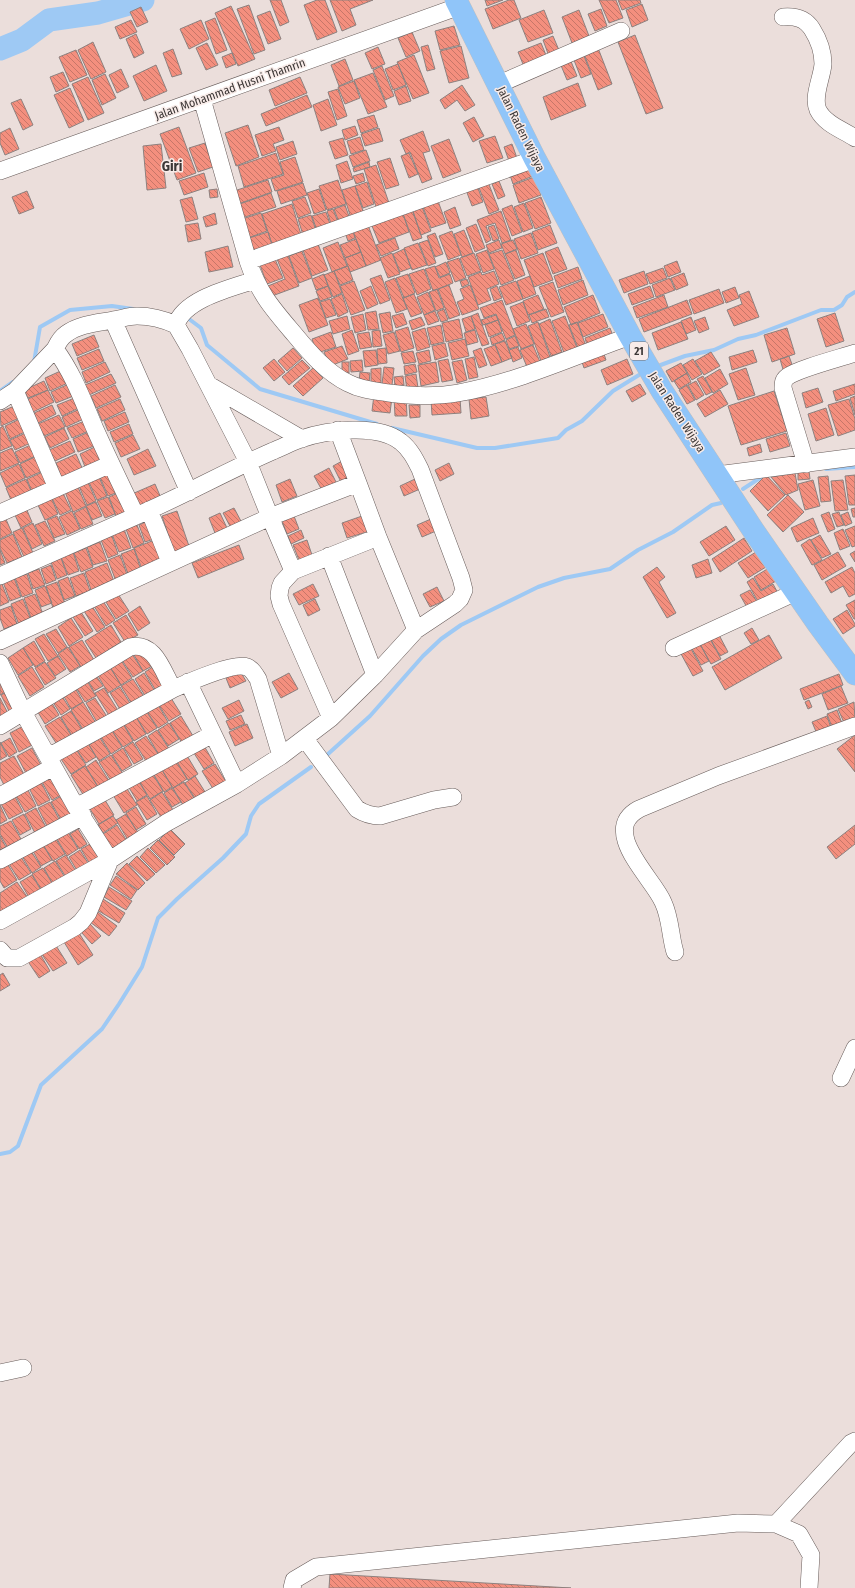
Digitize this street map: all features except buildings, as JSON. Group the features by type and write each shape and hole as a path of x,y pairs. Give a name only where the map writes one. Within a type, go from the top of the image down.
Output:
{"highway":[{"name":"Jalan Raden Wijaya","path":"458,3 535,159 630,336 662,391 796,592 855,674"}],"street":[{"name":"Jalan Mohammad Husni Thamrin","path":"0,171 202,99 458,3"},
{"path":"783,18 793,16 799,18 813,31 820,46 823,59 816,98 818,110 830,123 855,138"},
{"path":"499,84 621,31"},
{"path":"202,99 248,261 255,280 265,298 306,349 335,375 348,384 368,390 401,394 426,395 457,393 500,383 630,336"},
{"path":"248,261 535,159"},
{"path":"0,401 15,391 55,349 65,334 73,329 86,325 138,316 159,318 181,316 203,299 255,280"},
{"path":"181,316 209,384 248,462 293,571"},
{"path":"113,320 189,492"},
{"path":"55,349 73,377 111,464 142,513 170,562"},
{"path":"806,464 782,388 784,381 789,376 799,371 855,353"},
{"path":"209,384 302,439"},
{"path":"15,391 57,488"},
{"path":"338,430 378,537 416,630"},
{"path":"0,576 189,492 248,462 302,439 338,430 381,433 393,437 408,447 420,469 461,578 464,590 460,599 455,604 416,630 375,675 331,718 305,739 237,784 166,823 110,860 0,921"},
{"path":"717,474 855,457"},
{"path":"1,509 57,488 111,464"},
{"path":"0,641 270,517 358,483"},
{"path":"331,718 279,596 282,583 293,571 378,537"},
{"path":"329,556 375,675"},
{"path":"674,648 796,592"},
{"path":"0,726 130,647 138,645 144,646 150,650 180,686 213,734 237,784"},
{"path":"0,663 23,712 80,812 110,860"},
{"path":"0,796 51,762 180,686 232,666 248,667 254,672 258,679 281,756"},
{"path":"675,952 672,941 669,915 662,900 629,849 625,827 626,820 629,816 639,809 718,776 855,726"},
{"path":"0,860 213,734"},
{"path":"305,739 357,809 364,814 380,816 434,800 453,797"},
{"path":"0,950 7,958 19,958 75,927 88,913 110,860"},
{"path":"841,1078 855,1048"},
{"path":"0,1373 23,1368"},
{"path":"776,1524 854,1439"},
{"path":"292,1588 294,1580 316,1567 738,1523 776,1524 799,1534 811,1555 810,1588"}],"waterway":[{"path":"0,49 22,40 49,20 98,13 143,0"},
{"path":"658,366 685,356 714,350 738,339 756,335 821,310 834,310 842,305 847,297 855,292"},
{"path":"34,362 40,327 70,310 112,306 133,309"},
{"path":"185,316 201,328 207,345 260,389 377,424"},
{"path":"392,428 477,448 495,448 558,438 566,430 582,421 613,391 639,375"},
{"path":"0,391 13,382"},
{"path":"826,469 855,467"},
{"path":"743,489 763,476"},
{"path":"328,754 370,716 423,656 441,639 461,625 538,587 564,578 610,569 638,550 673,532 712,505 721,503"},
{"path":"0,1154 10,1152 18,1146 41,1085 102,1029 119,1004 142,967 158,918 223,858 246,834 251,816 259,804 311,767"}],"district":[{"name":"Giri","path":"172,166"}]}
